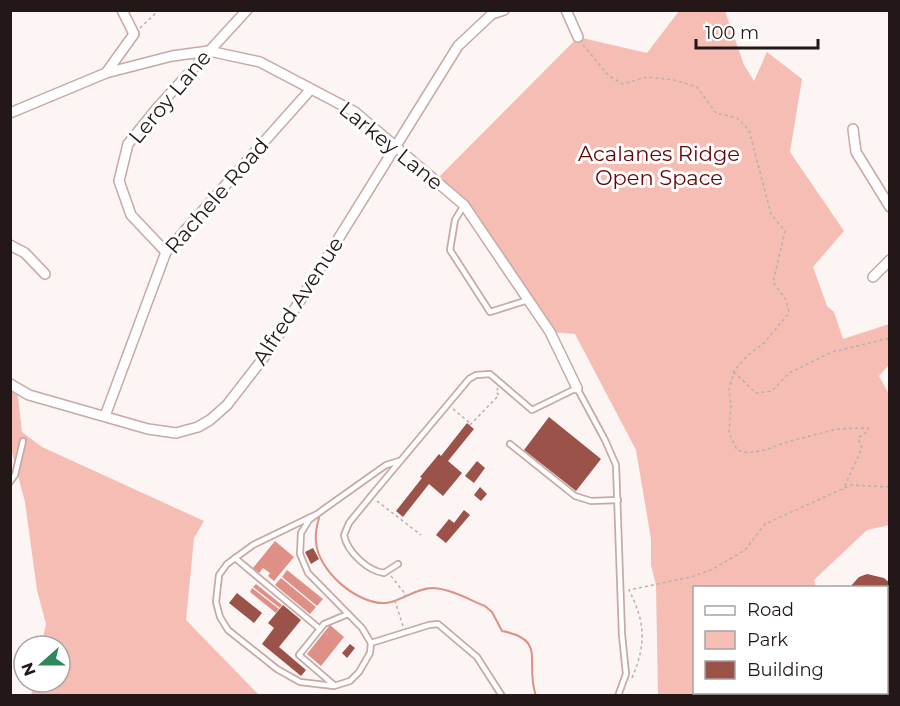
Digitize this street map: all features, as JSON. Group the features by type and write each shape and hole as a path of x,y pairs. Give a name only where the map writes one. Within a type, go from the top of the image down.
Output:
{"street":[{"path":"106,73 134,34 122,10"},
{"name":"Leroy Lane","path":"166,252 130,215 119,181 128,144 157,108 247,10"},
{"name":"Alfred Avenue","path":"10,384 29,395 148,429 176,433 198,427 210,420 227,405 268,352 458,46 492,14 504,10"},
{"path":"566,10 578,37"},
{"name":"Larkey Lane","path":"10,113 106,73 172,56 209,51 260,62 355,112 464,205 550,332 577,388"},
{"name":"Rachele Road","path":"105,416 166,252 311,88"},
{"path":"853,129 856,152 890,207"},
{"path":"10,245 25,253 45,274"},
{"path":"873,277 890,260"}],"lane":[{"path":"464,205 455,220 450,250 490,312 528,300"},
{"path":"398,564 388,572 377,572 371,569 348,548 344,535 349,523 469,379 476,375 490,374 532,410 577,388 616,465 622,635 626,674 618,696"},
{"path":"10,482 15,475 23,441"},
{"path":"510,444 574,496 591,501 618,500"},
{"path":"317,514 253,545 235,558 219,575 216,602 220,617 228,630 277,669 300,682 334,686 350,681 359,672 370,653 371,643 362,628 308,573 300,554 301,533 309,520 317,514 386,465 399,461"},
{"path":"235,558 320,629"},
{"path":"334,686 299,655 324,624 348,614"},
{"path":"371,643 433,624 445,628 477,657 502,696"}],"path":[{"path":"134,34 159,10"},
{"path":"578,37 609,76 623,84 646,76 674,80 697,87 716,113 737,118 749,130 771,214 785,231 773,282 786,300 789,314 764,343 747,356 734,371 729,390 731,405 729,433 737,450 748,453 837,429 868,428 868,431 858,438 862,448 843,490"},
{"path":"734,371 756,393 772,391 789,373 832,352 890,338"},
{"path":"448,405 471,424 499,395 496,392 501,382"},
{"path":"629,684 644,643 638,608 629,590 691,577 713,569 745,550 765,524 851,485 890,487"},
{"path":"371,496 422,535"},
{"path":"388,572 406,595 395,601 406,633"},
{"path":"320,629 331,638"},
{"path":"308,644 319,653"}],"green space":[{"name":"Acalanes Ridge Open Space","path":"679,11 725,11 744,65 754,81 767,52 802,79 790,152 844,231 813,267 827,306 834,312 843,339 889,324 889,365 879,376 889,394 889,525 867,530 814,580 816,586 693,586 693,694 888,694 889,662 889,695 658,695 656,585 651,565 651,539 636,450 575,334 550,332 464,205 435,181 578,37 647,53"},
{"path":"10,384 17,388 22,432 42,447 204,521 194,538 186,620 259,695 31,695 72,694 72,634 44,634 46,624 37,590 25,502 11,449"}],"shaded area":[{"path":"275,541 294,557 274,581 268,576 270,573 263,568 259,573 253,568"},
{"path":"287,570 323,599 317,606 282,577"},
{"path":"281,578 316,607 310,614 275,585"},
{"path":"256,584 282,605 280,608 253,587"},
{"path":"252,588 279,609 276,613 250,592"},
{"path":"330,625 344,637 321,666 307,654"}],"building":[{"path":"549,417 601,459 576,491 524,450"},
{"path":"467,423 474,429 448,461 462,473 443,496 429,484 403,517 396,511 422,478 420,477 439,454 441,456"},
{"path":"477,461 485,468 474,483 465,476"},
{"path":"480,487 487,494 481,501 474,495"},
{"path":"464,510 470,515 446,543 436,535 449,519 454,523"},
{"path":"313,548 319,559 311,564 305,552"},
{"path":"867,574 884,578 890,583 890,588 888,586 851,586 859,577"},
{"path":"237,593 262,613 254,623 229,603"},
{"path":"283,605 301,620 279,647 306,670 301,676 262,644 274,628 268,623"},
{"path":"350,644 355,648 347,658 342,653"}],"waterway":[{"path":"319,518 316,532 318,552 323,563 340,584 351,592 375,602 386,603 420,590 433,588 453,593 485,606 492,612 502,631 516,635 530,646 536,696"}]}
